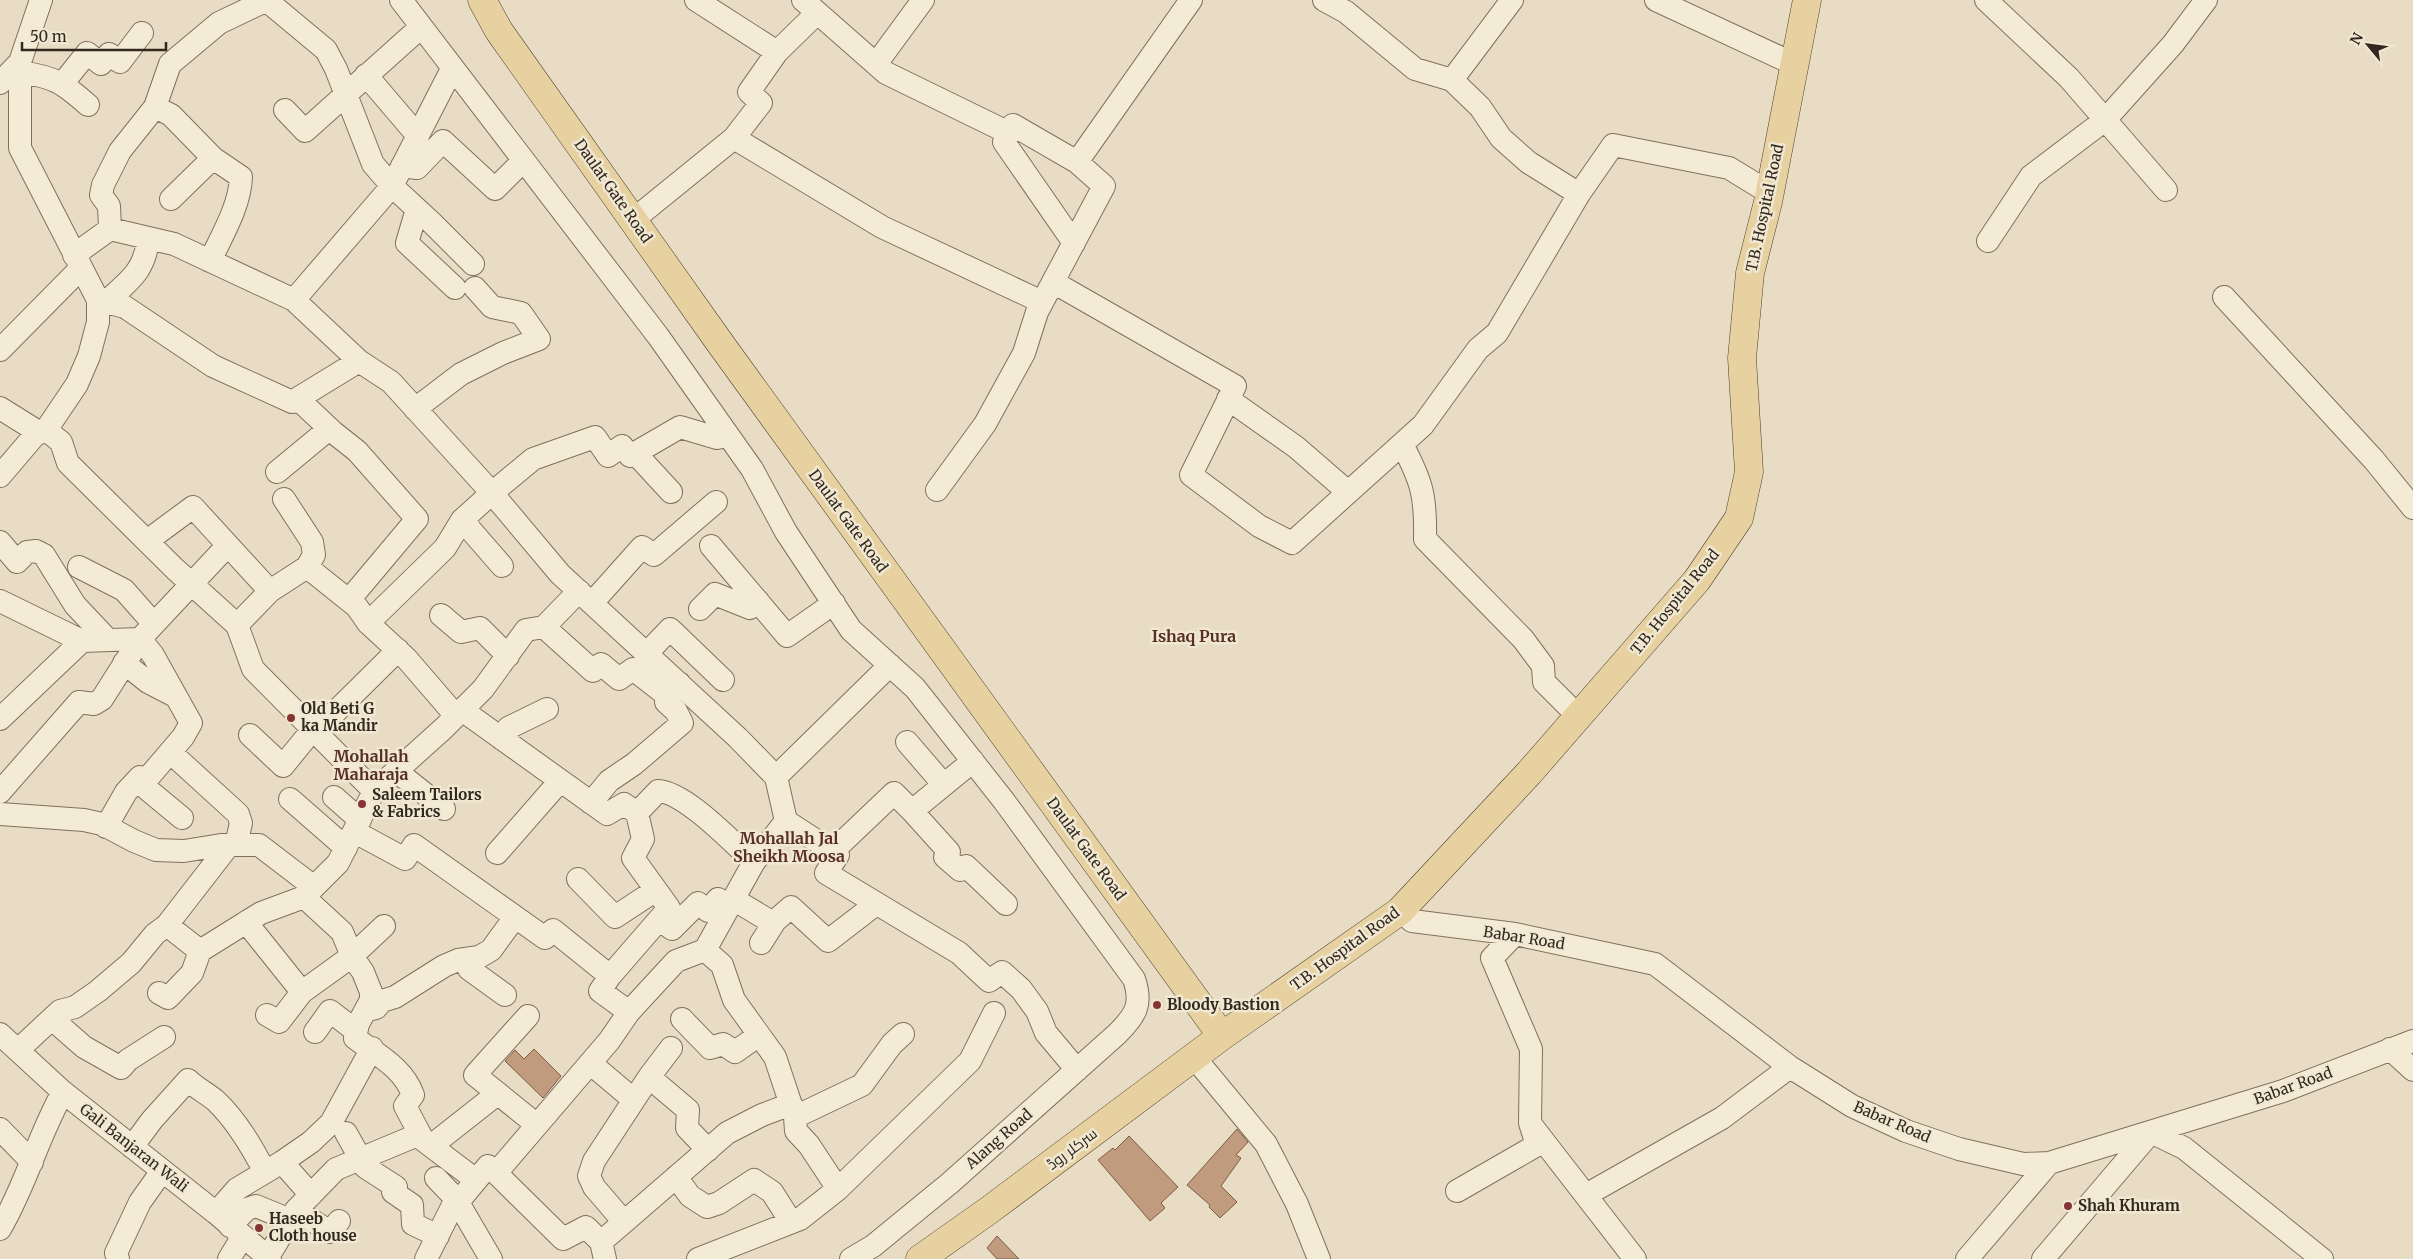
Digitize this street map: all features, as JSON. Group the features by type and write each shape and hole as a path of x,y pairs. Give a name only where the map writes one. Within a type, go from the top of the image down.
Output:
{"main road":[{"name":"Daulat Gate Road","path":"482,0 499,30 633,220 1222,1036"},
{"name":"T.B. Hospital Road","path":"1222,1036 1400,911 1579,717 1697,580 1739,518 1749,472 1742,358 1750,273 1770,193 1807,0"},
{"name":"سرکلر روڈ","path":"920,1259 988,1211 1222,1036"}],"street":[{"path":"41,0 20,67 20,148 78,261 102,301 125,307 213,366 292,402 359,361"},
{"path":"401,0 658,336 752,469 786,532 851,630 915,688 973,761 912,811"},
{"path":"696,0 777,52"},
{"path":"876,64 923,0"},
{"path":"1077,162 1191,0"},
{"path":"1324,0 1346,12 1415,69 1452,80 1480,106 1508,144 1528,162 1579,194"},
{"path":"1452,80 1512,0"},
{"path":"1656,0 1794,64"},
{"path":"1986,0 2069,78 2166,190"},
{"path":"1988,241 2031,176 2105,120 2174,44 2206,0"},
{"path":"0,350 78,261 110,229 109,206 101,194 103,185 120,151 156,107 170,64 219,23 266,1 326,50 373,164 392,186 473,264"},
{"path":"633,220 734,138 761,103 749,92 810,6 886,73 1009,133"},
{"path":"285,110 305,131 345,93 421,27"},
{"path":"63,83 87,53 101,64 109,54 120,62 142,33"},
{"path":"0,83 20,67"},
{"path":"20,67 63,83 88,104"},
{"path":"294,300 392,186 452,69"},
{"path":"366,75 418,136"},
{"path":"156,107 171,115 213,158 242,177 236,203 210,261"},
{"path":"937,490 985,424 1024,354 1036,312 1053,282 1074,243 1104,186 1077,162 1013,125 1004,142 1074,243"},
{"path":"734,138 882,227 1042,302"},
{"path":"402,166 417,168 443,141 495,189 523,161"},
{"path":"1053,282 1236,386 1228,398 1191,475 1265,529 1292,543 1423,425 1478,349 1498,333 1579,194 1613,145 1729,168 1770,193"},
{"path":"171,199 213,158"},
{"path":"415,409 461,374 504,353 539,339 521,313 492,307 407,243 417,209"},
{"path":"110,229 174,244 294,300 359,361 391,382 492,492 560,574 647,653 674,690"},
{"path":"0,476 34,435 43,431 77,384 89,356 102,301 137,273 146,256 148,239"},
{"path":"2224,297 2374,460 2413,508"},
{"path":"1228,398 1296,446 1348,492"},
{"path":"298,399 329,429 357,451 417,519 349,600"},
{"path":"0,408 61,442 68,462 190,583 236,625 253,669 374,791"},
{"path":"368,622 445,548 462,520 492,492 533,459 594,437 608,456 622,446 630,456 680,427 717,438 728,436"},
{"path":"277,472 329,429"},
{"path":"1402,444 1419,476 1426,508 1425,539 1523,639 1543,666 1544,682 1579,717"},
{"path":"635,453 671,492"},
{"path":"236,625 270,591 307,567 314,555 312,542 284,498"},
{"path":"159,993 168,998 192,973 200,951 261,913 309,892 338,864 374,791 483,689 526,630 544,627 585,597 642,547 654,555 716,502"},
{"path":"147,541 193,506 270,591"},
{"path":"462,520 502,566"},
{"path":"0,542 17,562 27,552 36,550 44,555 75,605 108,640"},
{"path":"0,792 79,702 94,704 102,699 124,663 147,631 228,544"},
{"path":"711,546 787,636 834,603"},
{"path":"79,567 124,590 147,631 153,655 191,723 147,779 147,789 182,818"},
{"path":"307,567 357,606 368,622 459,713 502,739 607,814 624,804 637,813 643,839 633,858 669,908 610,976 600,991 629,1012"},
{"path":"700,608 715,594 750,608 758,601"},
{"path":"0,601 82,641 108,640 147,631"},
{"path":"441,615 461,632 480,628 508,656"},
{"path":"544,627 594,671 602,664 620,679 633,669 674,690 738,738 776,777 786,821 838,855 826,873 959,953 989,981 1002,972 1021,989 1037,1011 1046,1033 1077,1070"},
{"path":"647,653 670,629 723,680"},
{"path":"0,719 82,641"},
{"path":"250,735 284,766 314,730 398,650"},
{"path":"124,663 148,682 175,696"},
{"path":"776,777 890,665"},
{"path":"591,803 609,781 634,764 682,723 676,711 666,702 674,690"},
{"path":"502,739 508,728 547,709"},
{"path":"907,742 944,785"},
{"path":"18,1050 60,1011 75,1007 98,991 131,963 155,934 167,925 233,845 241,823 238,814 170,752"},
{"name":"Alang Road","path":"850,1259 873,1246 950,1183 1131,1021 1137,1008 1138,992 1134,979 973,761"},
{"path":"396,771 444,809"},
{"path":"106,827 126,792 140,777 147,779"},
{"path":"497,853 560,781"},
{"path":"637,813 658,791 668,792 683,800 754,862"},
{"path":"833,851 894,794 949,852 945,857 960,870 966,866 1006,904"},
{"path":"334,798 354,833"},
{"path":"290,799 405,858 414,845 545,938 553,930 610,976"},
{"path":"0,814 84,820 106,827 134,842 156,850 184,851 233,845 259,845 309,892 342,932 352,956 363,972 371,992 371,1000 361,1021 356,1038 387,1060 410,1087 413,1094 404,1106 426,1140 486,1176 563,1239 586,1227 603,1251 624,1222 727,1134 762,1115 793,1110 862,1085 892,1044 903,1034"},
{"path":"427,1259 457,1200 486,1176 537,1124 590,1063 629,1012 676,960 705,950 754,862 786,821"},
{"path":"578,879 615,917 656,890"},
{"path":"660,920 672,929 698,903 708,912 718,899 731,903 773,923"},
{"path":"761,943 773,923 791,907 828,941 876,904"},
{"name":"Babar Road","path":"1400,911 1412,921 1515,934 1655,964 1790,1067 1852,1106 1906,1131 1959,1149 2023,1164 2049,1163 2283,1091 2413,1041"},
{"path":"361,1021 382,1001 395,997 444,966 479,956 491,950 515,917"},
{"path":"246,922 302,992"},
{"path":"167,925 200,951"},
{"path":"267,1015 279,1022 302,992 352,956 384,926"},
{"path":"1458,1191 1537,1146 1530,1123 1531,1049 1492,958 1515,934"},
{"path":"705,950 722,966 734,1000 774,1057 793,1110 796,1131 809,1146 838,1189"},
{"path":"464,959 469,969 505,995"},
{"path":"315,1032 330,1011 361,1021"},
{"path":"698,1259 800,1219 838,1189 970,1061 994,1013"},
{"path":"528,1016 475,1075 537,1124"},
{"path":"52,1019 84,1047 121,1068 128,1060 164,1037"},
{"path":"682,1019 710,1048 722,1044 735,1052 759,1034"},
{"name":"Gali Banjaran Wali","path":"0,1034 63,1092 269,1258"},
{"path":"230,1259 230,1225 237,1189 311,1142 331,1123 372,1048"},
{"path":"624,1222 594,1187 590,1176 594,1161 671,1048"},
{"path":"2390,1049 2413,1070"},
{"path":"1194,1057 1266,1144 1297,1204 1319,1259"},
{"path":"590,1063 634,1100"},
{"path":"1586,1195 1722,1118 1790,1067"},
{"path":"649,1078 688,1110 687,1128 708,1150"},
{"path":"132,1147 152,1120 188,1080 220,1106 250,1144 273,1167 299,1208 330,1232 339,1221"},
{"path":"0,1228 16,1202 51,1114 63,1092"},
{"path":"269,1258 299,1208 336,1170 360,1159 426,1140 497,1094"},
{"path":"1530,1123 1635,1259"},
{"path":"1,1132 32,1162"},
{"path":"2047,1258 2151,1132 2184,1148 2322,1259"},
{"path":"346,1133 365,1168 396,1187 393,1192 412,1205 413,1224 438,1236"},
{"path":"1966,1259 2049,1163"},
{"path":"118,1259 116,1253 140,1202 162,1171"},
{"path":"676,1177 690,1196 707,1207 719,1203 754,1180 772,1192 791,1222"},
{"path":"436,1178 457,1200 490,1259"},
{"path":"230,1225 248,1209 256,1206 299,1208"}],"building":[{"path":"534,1049 561,1076 543,1098 505,1061 515,1050 524,1059"},
{"path":"1237,1129 1248,1142 1236,1155 1241,1158 1221,1186 1237,1202 1220,1218 1209,1207 1210,1205 1187,1185"},
{"path":"1129,1136 1178,1187 1161,1203 1165,1208 1150,1221 1098,1160 1113,1148 1115,1150"},
{"path":"997,1236 1019,1259 997,1259 987,1248"}],"place":[{"name":"Old Beti G ka Mandir","path":"291,718"},
{"name":"Saleem Tailors & Fabrics","path":"362,804"},
{"name":"Bloody Bastion","path":"1157,1005"},
{"name":"Shah Khuram","path":"2068,1206"},
{"name":"Haseeb Cloth house","path":"259,1228"}],"district":[{"name":"Ishaq Pura","path":"1194,636"},
{"name":"Mohallah Maharaja","path":"371,765"},
{"name":"Mohallah Jal Sheikh Moosa","path":"789,847"}]}
